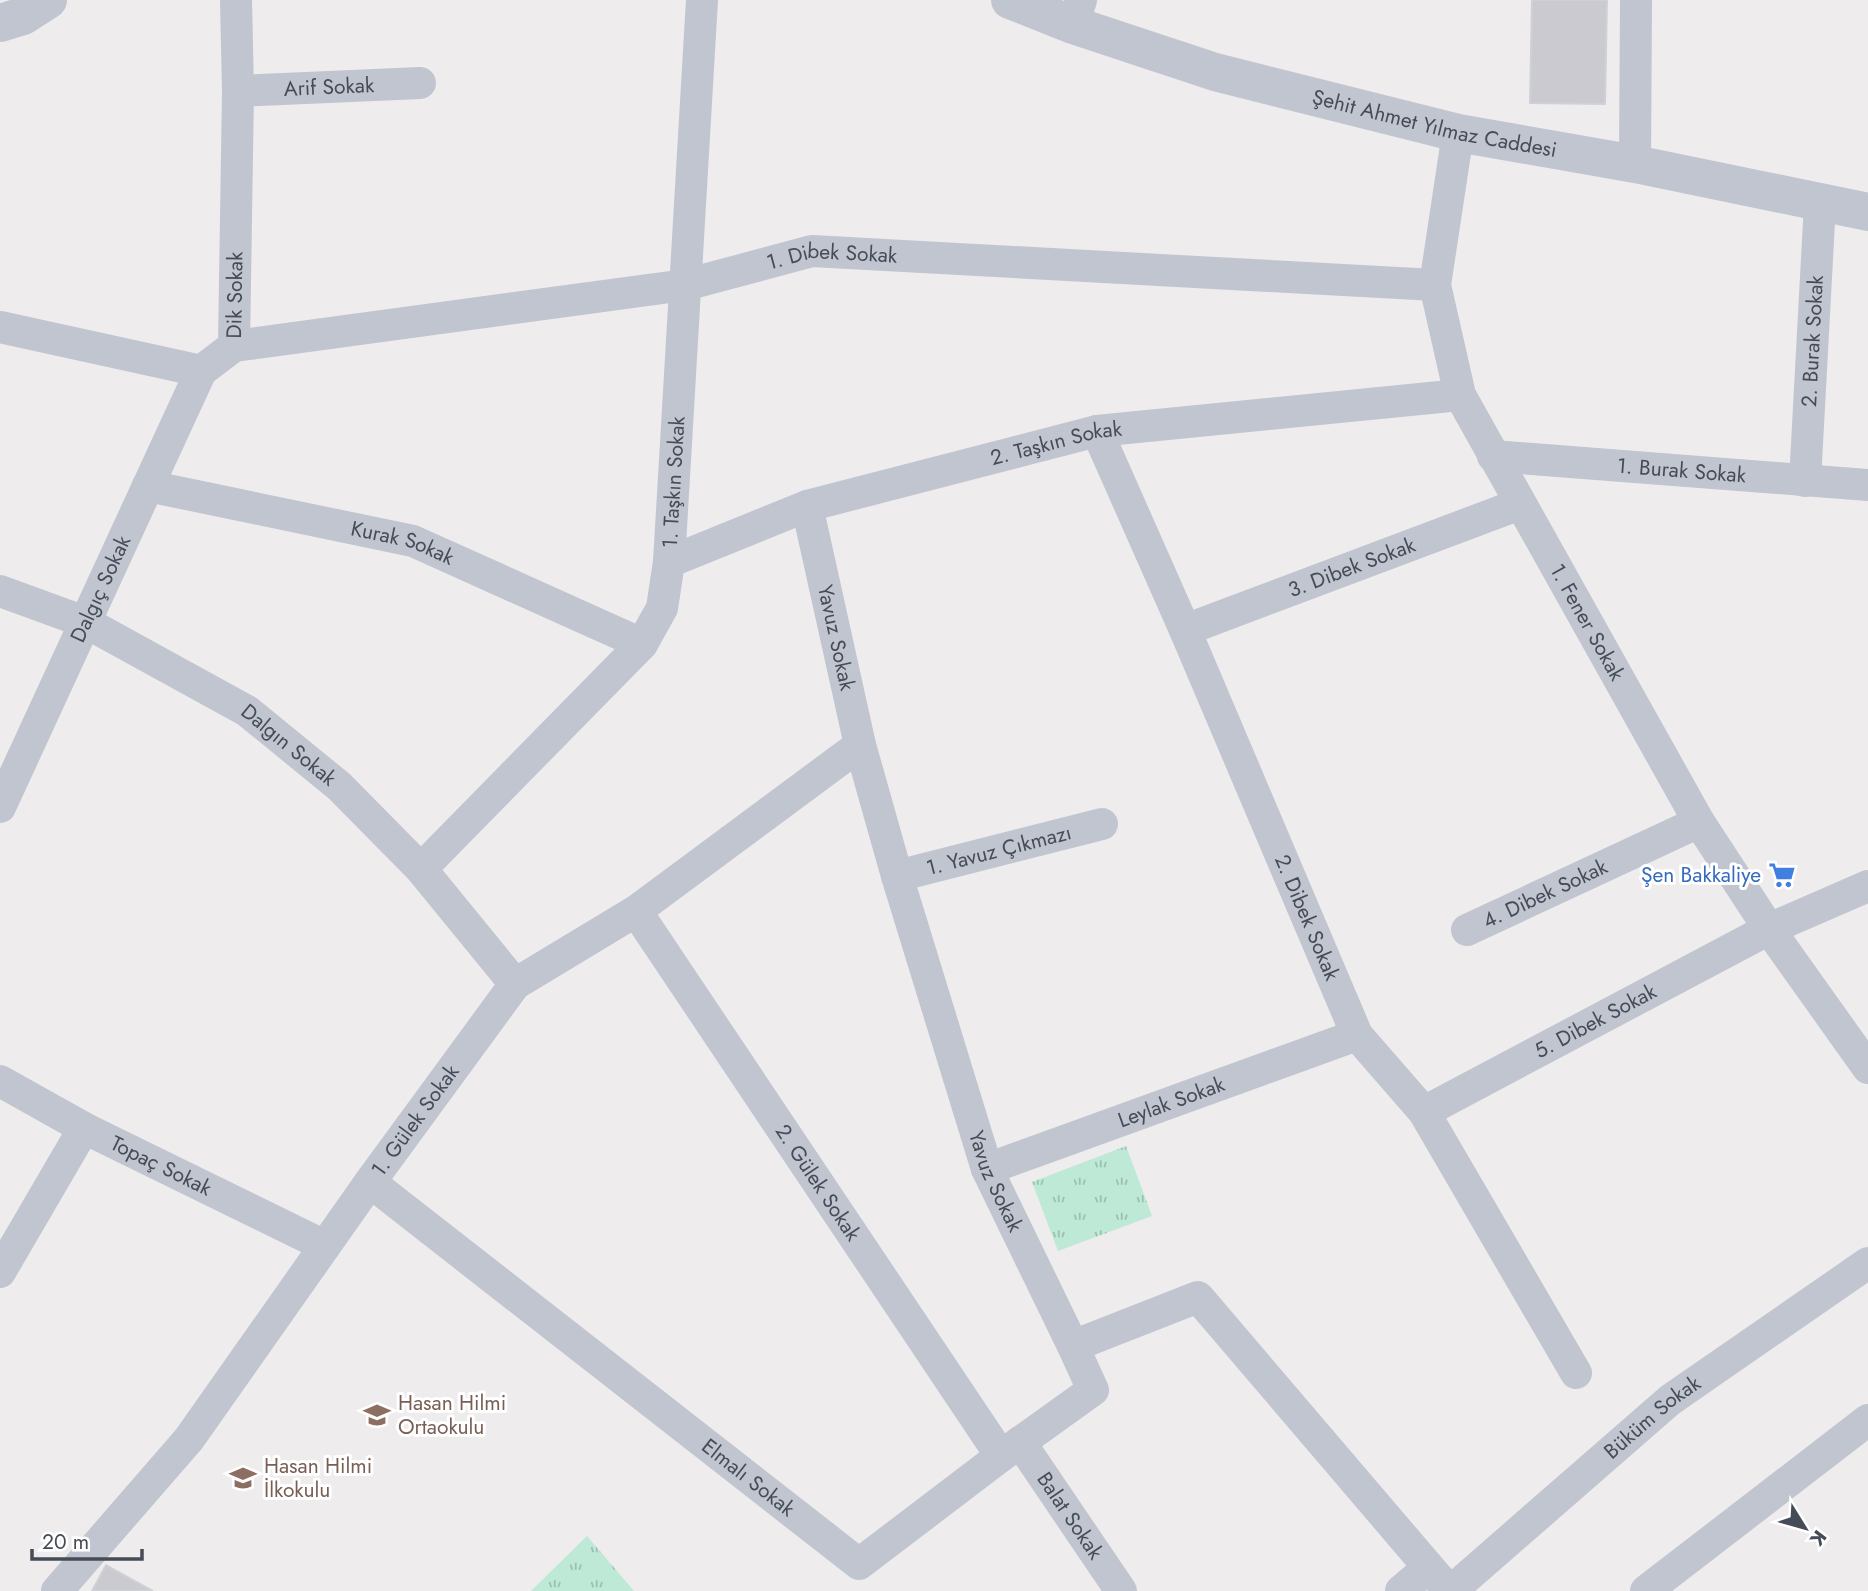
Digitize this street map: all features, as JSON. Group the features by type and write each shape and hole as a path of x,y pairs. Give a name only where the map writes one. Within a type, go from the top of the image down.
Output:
{"street":[{"path":"0,23 23,16 48,0"},
{"name":"Dik Sokak","path":"201,371 233,346 238,92 236,0"},
{"name":"1. Taşkın Sokak","path":"421,869 642,644 662,608 668,562 702,0"},
{"name":"Şehit Ahmet Yılmaz Caddesi","path":"1010,0 1077,12 1215,72 1458,133 1635,164 1868,212"},
{"path":"1635,164 1636,0"},
{"name":"Arif Sokak","path":"238,92 420,83"},
{"name":"1. Fener Sokak","path":"1458,133 1435,285 1460,395 1699,822 1769,929 1868,1068"},
{"name":"2. Burak Sokak","path":"1805,481 1820,203"},
{"name":"1. Dibek Sokak","path":"233,346 685,285 812,251 1435,285"},
{"path":"0,327 201,371"},
{"name":"Dalgıç Sokak","path":"0,807 201,371"},
{"name":"2. Taşkın Sokak","path":"668,562 807,506 1097,431 1460,395"},
{"name":"2. Dibek Sokak","path":"1097,431 1185,630 1357,1035 1424,1112 1576,1373"},
{"name":"1. Burak Sokak","path":"1493,456 1868,485"},
{"name":"Kurak Sokak","path":"148,486 413,541 642,644"},
{"name":"3. Dibek Sokak","path":"1185,630 1520,504"},
{"name":"Yavuz Sokak","path":"807,506 860,745 897,876 987,1169 1073,1346"},
{"name":"Dalgın Sokak","path":"0,591 85,622 247,711 339,786 421,869 515,984"},
{"name":"1. Gülek Sokak","path":"57,1591 190,1439 370,1182 515,984 636,911 860,745"},
{"name":"4. Dibek Sokak","path":"1467,930 1699,822"},
{"name":"1. Yavuz Çıkmazı","path":"897,876 1102,824"},
{"name":"5. Dibek Sokak","path":"1424,1112 1769,929 1868,886"},
{"name":"2. Gülek Sokak","path":"636,911 1010,1449"},
{"name":"Leylak Sokak","path":"987,1169 1357,1035"},
{"name":"Topaç Sokak","path":"0,1081 84,1129 326,1246"},
{"path":"0,1272 84,1129"},
{"name":"Elmalı Sokak","path":"370,1182 859,1564 1010,1449 1093,1390 1073,1346"},
{"name":"Büküm Sokak","path":"1401,1591 1443,1583 1670,1400 1868,1264"},
{"path":"1073,1346 1198,1297 1443,1583"},
{"path":"1646,1591 1868,1420"},
{"name":"Balat Sokak","path":"1010,1449 1121,1591"}],"green space":[{"path":"1126,1146 1152,1216 1058,1251 1032,1182"},
{"path":"587,1536 634,1591 531,1591"}],"building":[{"path":"1532,0 1607,0 1605,104 1530,103"},
{"path":"106,1565 153,1591 92,1591"}],"place":[{"name":"Şen Bakkaliye","path":"1782,875"},
{"name":"Hasan Hilmi Ortaokulu","path":"377,1415"},
{"name":"Hasan Hilmi İlkokulu","path":"243,1478"}]}
